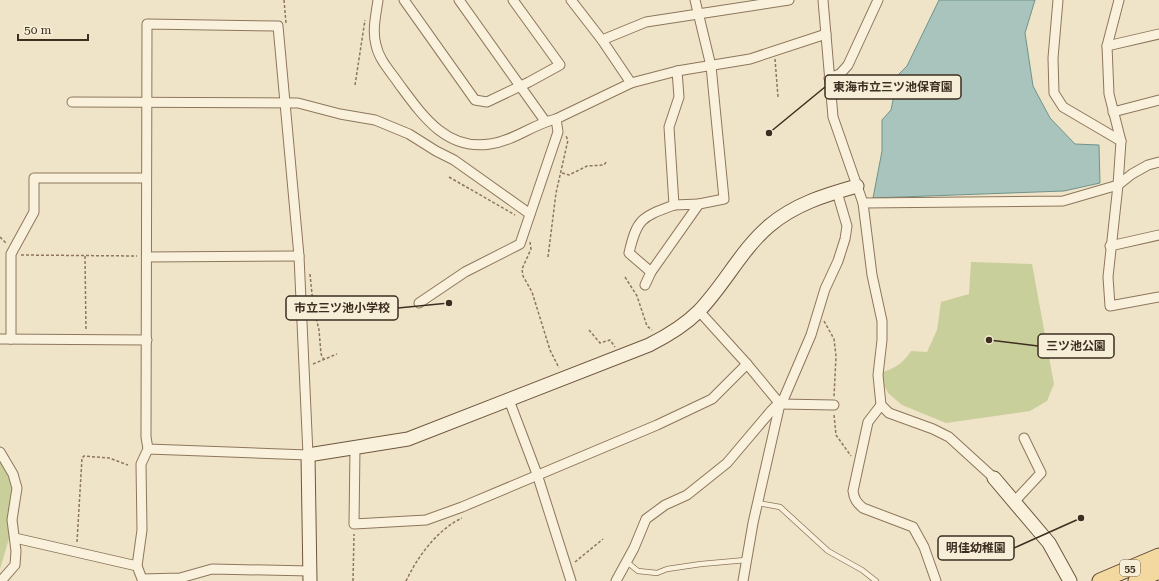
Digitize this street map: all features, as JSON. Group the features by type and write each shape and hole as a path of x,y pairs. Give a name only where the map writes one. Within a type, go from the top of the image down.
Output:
{"main road":[{"name":"55","path":"1100,581 1159,556"},
{"name":"55","path":"1136,581 1159,571"}],"street":[{"path":"378,0 374,31 379,56 421,114 443,134 465,144 491,144 505,140 545,121 556,119 631,83 677,70 750,59 826,34"},
{"path":"404,0 475,100 487,102 560,65 513,0"},
{"path":"459,0 545,121"},
{"path":"570,0 602,40 631,83"},
{"path":"652,272 629,253 634,232 646,216 674,205 699,204 724,199 711,66 695,0"},
{"path":"602,40 646,22 789,0"},
{"path":"822,0 833,117 863,203 872,275 882,321 882,340 878,375 881,405 890,413 933,429 949,437 994,478 1049,543 1070,581"},
{"path":"830,78 840,74 848,65 878,0"},
{"path":"1058,0 1053,44 1054,93 1063,107 1121,141"},
{"path":"1119,0 1107,46 1109,94 1121,141 1118,186 1110,246 1108,277 1110,306 1159,297"},
{"path":"147,24 278,26 300,256 308,455 310,576 212,569 180,578 142,580 137,566 142,530 141,464 148,449 146,437 147,257 145,178 147,102 147,24"},
{"path":"1107,46 1159,34"},
{"path":"674,205 669,127 679,97 677,70"},
{"path":"1113,112 1159,100"},
{"path":"72,102 298,103 340,114 375,120 409,134 436,152 460,165 528,218"},
{"path":"419,303 465,272 520,244 558,132 556,119"},
{"path":"863,203 1063,201 1118,186 1132,174 1148,165 1159,162"},
{"path":"12,339 11,254 34,212 34,178 145,178"},
{"path":"148,449 308,455 408,439 660,340 676,330 699,311 749,246 769,226 796,207 823,196 857,186"},
{"path":"743,581 746,560 780,404 800,363 817,312 845,239 847,226 837,192"},
{"path":"645,284 699,204"},
{"path":"1110,246 1159,235"},
{"path":"147,257 300,256"},
{"path":"699,311 747,364 780,404"},
{"path":"0,339 147,340"},
{"path":"355,448 354,524 426,520 462,507 537,474 602,449 712,399 747,364"},
{"path":"509,400 537,474 571,581"},
{"path":"616,581 627,562 646,519 665,505 688,495 727,463 771,410 780,404 834,405"},
{"path":"881,405 868,422 853,491 857,503 868,510 913,527 924,547 936,581"},
{"path":"1014,502 1041,473 1024,438"},
{"path":"0,452 13,474 17,488 12,520 15,538 14,565 1,581"},
{"path":"15,538 137,566"}],"lane":[{"path":"758,503 780,507 828,552 862,570 876,581"},
{"path":"627,562 638,571 657,573 667,569 701,564 746,560"}],"path":[{"path":"278,26 284,25 287,22 284,0"},
{"path":"355,85 366,15"},
{"path":"774,51 778,97"},
{"path":"548,257 556,193 562,173 568,140 563,131 558,132"},
{"path":"562,173 569,175 587,166 600,166 607,161"},
{"path":"449,177 528,218"},
{"path":"524,233 528,236 531,243 531,249 522,269 523,276 532,292 550,350 565,378"},
{"path":"11,254 147,257"},
{"path":"85,256 86,331"},
{"path":"300,272 307,272 311,277 313,304 319,330 320,354 324,360"},
{"path":"626,277 636,296 647,326 655,332 660,340"},
{"path":"817,312 834,339 836,356 834,405 836,435 859,465"},
{"path":"589,330 600,343 610,340 620,357"},
{"path":"304,367 337,354"},
{"path":"76,552 82,458 84,456 109,458 128,465"},
{"path":"406,581 422,556 444,528 466,516 462,507"},
{"path":"353,581 354,524"},
{"path":"567,567 604,539"}],"green space":[{"path":"971,262 1032,264 1054,384 1047,401 1030,411 946,423 902,405 888,393 883,383 883,372 892,369 899,364 911,351 927,352 937,330 941,302 969,294"},
{"path":"0,456 13,478 18,508 0,569"}],"water":[{"path":"939,0 1035,0 1025,33 1033,86 1050,118 1075,144 1099,145 1100,183 1064,191 873,198 882,151 882,120 891,110 898,75 907,66"}],"place":[{"name":"東海市立三ツ池保育園","path":"769,133"},
{"name":"市立三ツ池小学校","path":"449,303"},
{"name":"三ツ池公園","path":"989,340"},
{"name":"明佳幼稚園","path":"1081,518"}]}
